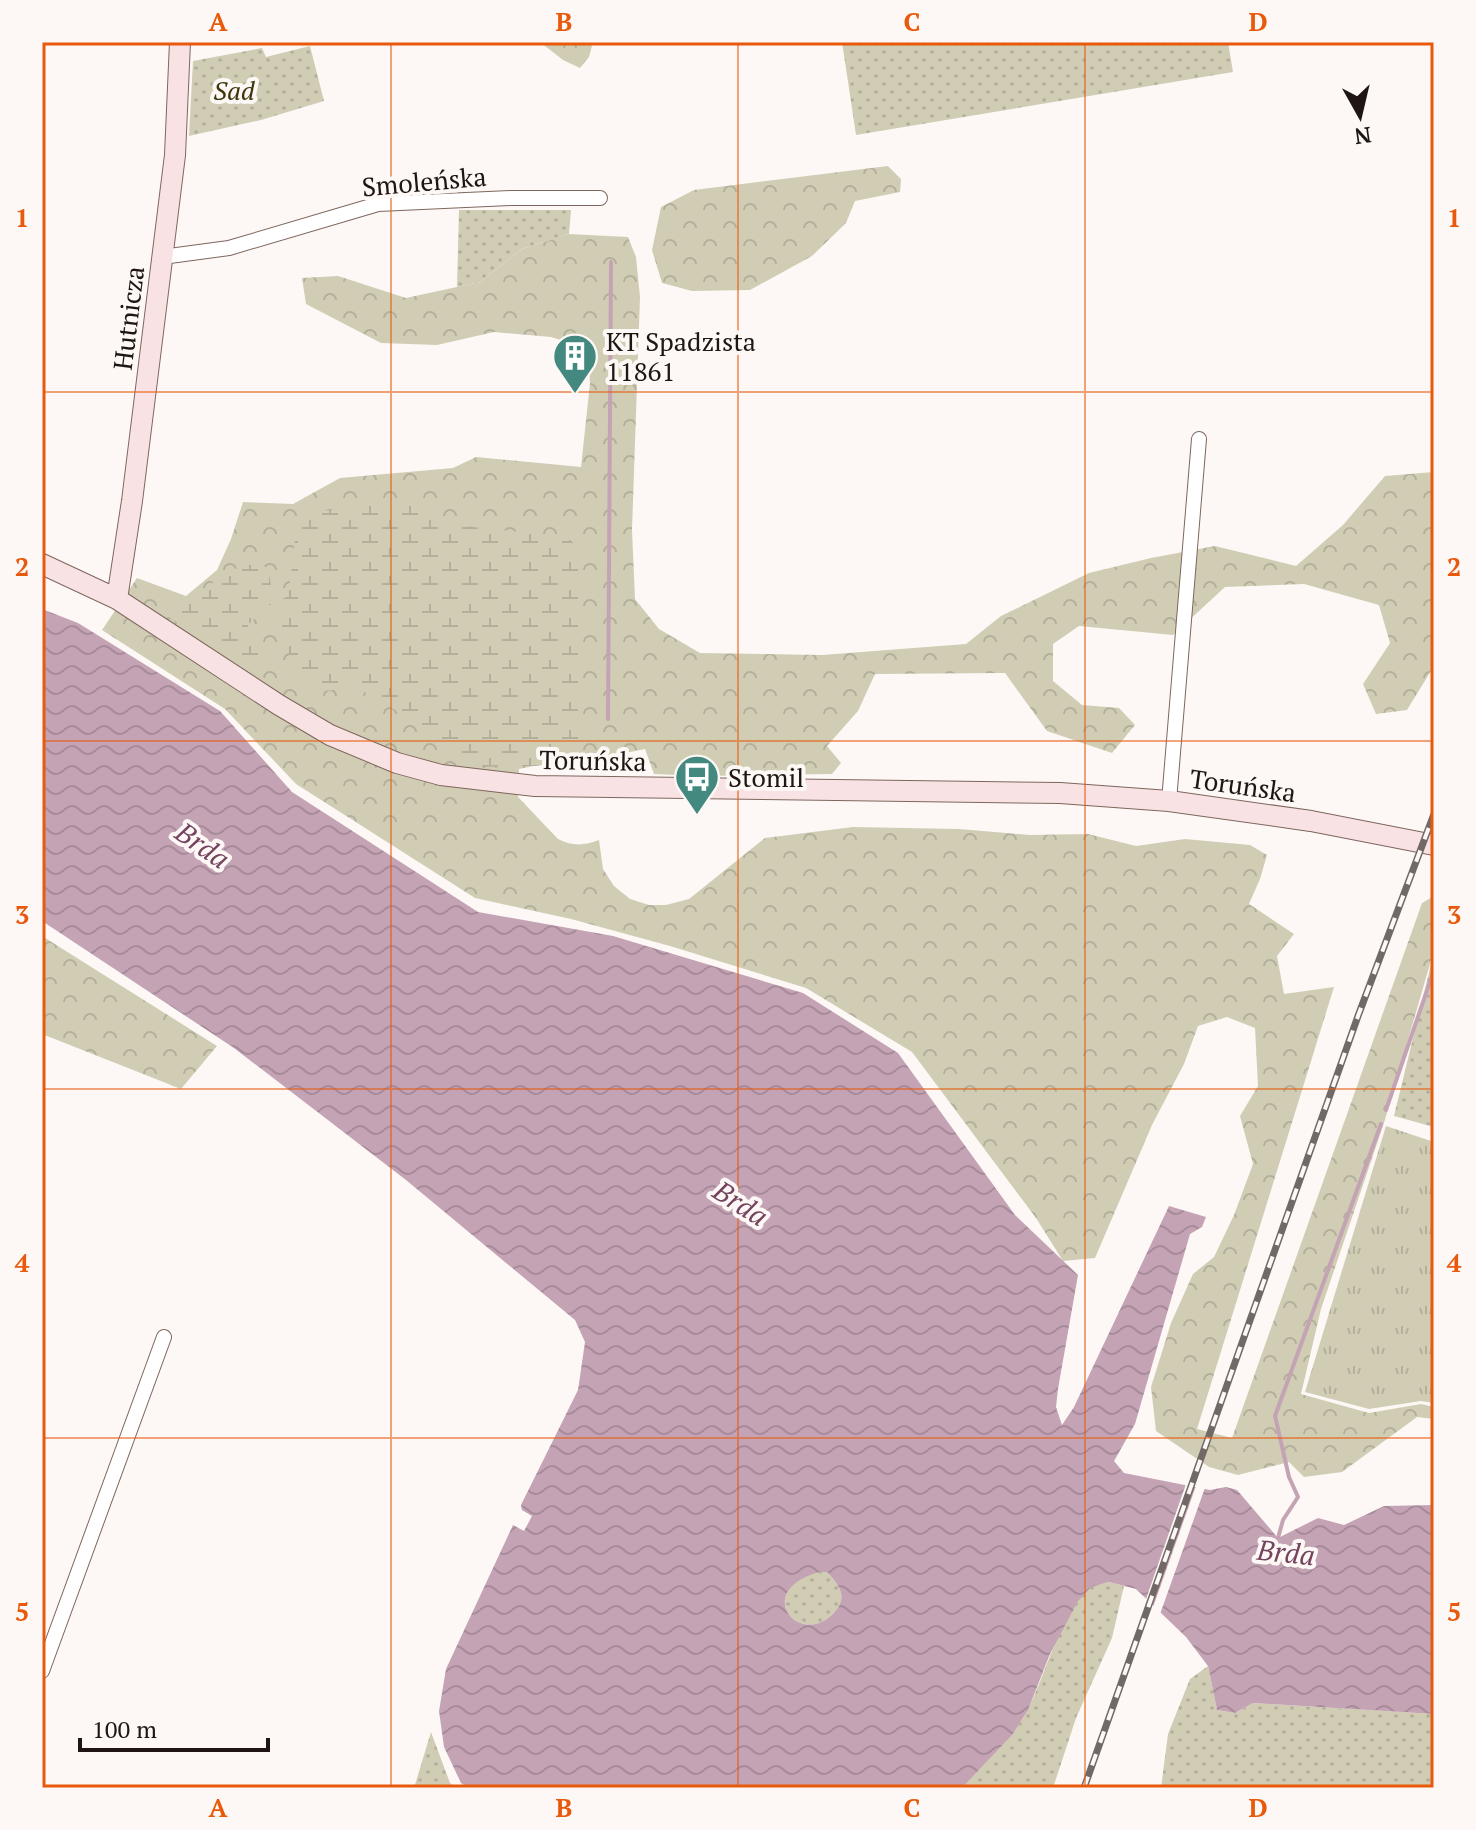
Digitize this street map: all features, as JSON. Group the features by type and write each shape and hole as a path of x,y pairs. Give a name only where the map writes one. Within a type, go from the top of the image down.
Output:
{"street":[{"name":"Hutnicza","path":"117,599 177,129 180,42"},
{"name":"Smoleńska","path":"162,257 229,248 378,204 422,200 600,198"},
{"path":"1169,801 1199,439"},
{"name":"Toruńska","path":"42,564 117,599 330,735 397,763 441,775 535,786 1060,793 1169,801 1311,821 1434,845"},
{"path":"42,1671 164,1337"}],"green space":[{"path":"540,42 593,42 589,57 580,68 563,60"},
{"path":"842,42 1228,42 1233,72 856,135"},
{"name":"Sad","path":"310,46 324,101 261,120 189,136 193,61 262,48 266,57"},
{"path":"888,166 901,179 900,192 855,201 846,223 812,256 750,290 692,291 662,283 652,250 661,207 694,190"},
{"path":"459,210 571,210 569,234 522,249 480,282 457,287"},
{"path":"569,234 628,237 636,257 640,297 632,530 635,599 659,629 700,653 822,655 966,644 1001,616 1089,573 1215,546 1296,566 1343,525 1385,476 1434,472 1434,666 1407,710 1376,714 1363,684 1390,643 1379,605 1304,584 1225,587 1173,635 1079,626 1053,644 1053,681 1082,705 1119,708 1135,725 1112,753 1047,731 1005,673 875,674 858,711 827,746 841,763 832,774 654,774 645,749 582,762 553,762 519,769 518,797 558,839 579,844 599,840 603,869 614,886 630,899 649,905 666,905 689,899 765,838 853,827 959,829 1030,835 1088,834 1136,846 1185,839 1250,845 1267,855 1249,904 1294,934 1277,956 1284,994 1334,987 1197,1429 1232,1438 1422,903 1434,896 1434,950 1384,1123 1321,1309 1301,1394 1369,1413 1421,1404 1434,1407 1434,1419 1417,1417 1342,1472 1304,1477 1289,1462 1238,1475 1209,1467 1156,1431 1151,1387 1171,1323 1193,1274 1214,1257 1253,1164 1240,1116 1258,1086 1255,1028 1227,1017 1198,1026 1184,1064 1152,1125 1095,1258 1063,1261 1036,1218 912,1052 806,988 571,919 475,898 296,784 225,709 102,630 137,578 186,596 217,570 243,502 293,504 340,478 453,468 476,457 581,467 590,383 588,349 551,337 494,332 437,345 381,343 306,304 302,278 338,276 406,298 480,282 522,249"},
{"path":"394,501 419,508 443,521 566,537 575,544 579,557 578,751 576,759 568,765 481,767 461,761 436,734 351,684 332,690 316,689 296,671 285,641 279,609 274,605 267,605 248,624 250,636 263,660 263,666 258,669 249,668 159,611 157,604 162,600 192,596 245,566 268,568 272,591 280,599 285,598 289,592 297,520 303,514"},
{"path":"42,936 217,1046 181,1089 42,1034"},
{"path":"1434,952 1434,1127 1394,1116"},
{"path":"1386,1126 1434,1142 1434,1403 1421,1401 1369,1409 1305,1392"},
{"path":"819,1571 827,1572 838,1586 840,1605 823,1621 810,1625 798,1622 789,1614 785,1604 787,1592 798,1580"},
{"path":"1109,1582 1124,1586 1112,1638 1076,1718 1053,1788 962,1788 1004,1743 1026,1713 1071,1610 1093,1586"},
{"path":"1208,1666 1217,1710 1235,1713 1253,1703 1434,1714 1434,1788 1161,1788 1168,1734 1190,1679"},
{"path":"431,1732 450,1783 456,1788 414,1788"}],"water":[{"name":"Brda","path":"42,609 78,623 220,711 292,792 478,912 613,936 803,993 898,1053 1015,1215 1078,1275 1056,1407 1062,1425 1074,1407 1169,1206 1206,1217 1202,1227 1190,1234 1135,1424 1114,1461 1124,1473 1210,1490 1226,1487 1237,1490 1278,1538 1318,1518 1344,1525 1384,1506 1434,1505 1434,1714 1253,1703 1235,1713 1217,1710 1208,1666 1186,1637 1136,1589 1109,1582 1091,1587 1078,1601 1050,1654 1028,1710 1012,1735 962,1788 469,1788 461,1783 444,1747 439,1711 446,1669 513,1525 524,1531 532,1516 522,1510 521,1505 578,1390 585,1342 575,1320 406,1180 234,1048 42,921","holes":["827,1572 840,1590 840,1605 823,1621 810,1625 798,1622 789,1614 785,1604 787,1592 798,1581"]}],"pier":[{"path":"1187,1481 1195,1483 1151,1609 1145,1602"},
{"path":"1197,1483 1206,1485 1159,1617 1152,1610"}],"waterway":[{"path":"608,719 611,262"},
{"path":"1386,1110 1434,970"},
{"name":"Brda","path":"1278,1538 1283,1520 1298,1497 1289,1477 1275,1416 1381,1124"}],"railway":[{"path":"1084,1788 1358,1016 1434,814"}],"place":[{"name":"KT Spadzista 11861","path":"575,395"},
{"name":"Stomil","path":"697,816"}]}
